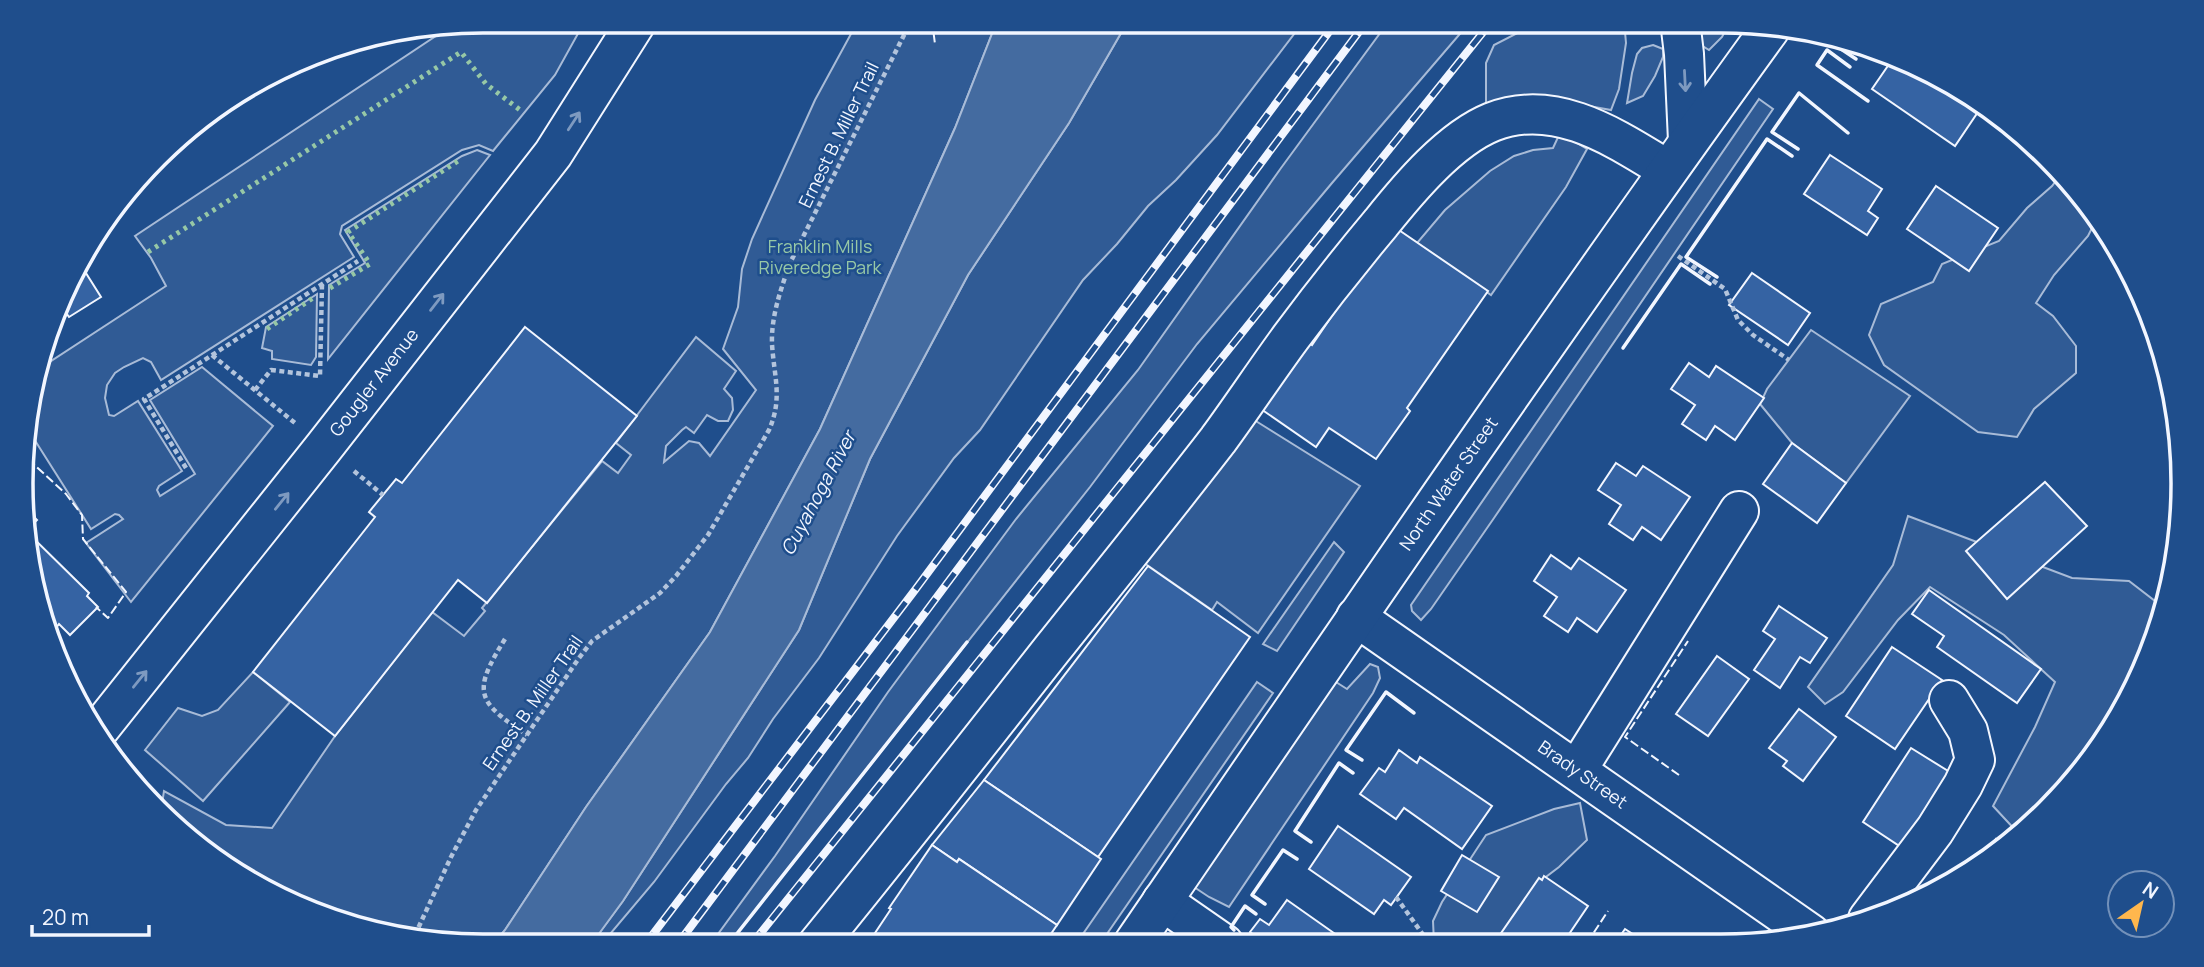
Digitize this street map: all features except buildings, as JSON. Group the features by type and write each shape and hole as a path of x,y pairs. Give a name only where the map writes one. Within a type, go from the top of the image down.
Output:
{"main road":[{"name":"Gougler Avenue","path":"103,724 553,154 630,33"},
{"path":"826,934 1218,439 1293,335 1404,195 1436,162 1469,135 1491,122 1517,115 1549,115 1576,121 1678,155 1684,54 1681,33"},
{"name":"North Water Street","path":"1140,934 1356,617 1678,155 1765,36"},
{"path":"1577,770 1739,511"},
{"name":"Brady Street","path":"1356,617 1800,926"},
{"path":"1879,905 1935,830 1975,760 1968,731 1948,700"},
{"path":"1162,901 1210,934"}],"path":[{"name":"Ernest B. Miller Trail","path":"418,929 476,810 592,641 660,593 692,556 708,535 769,430 775,416 778,390 772,342 780,290 790,263 905,33"},
{"path":"1678,256 1725,289 1738,320 1753,335 1789,360"},
{"path":"186,468 144,399 358,261"},
{"path":"256,390 271,370 320,376 322,283"},
{"path":"212,355 296,424"},
{"path":"371,485 383,495"},
{"path":"505,639 484,677 484,694 497,714 527,736"},
{"path":"1396,897 1423,934"}],"shaded area":[{"path":"578,33 555,75 493,151 479,145 462,150 342,226 340,234 354,257 161,380 151,362 143,358 115,373 107,385 105,398 109,415 114,416 138,401 182,471 159,486 157,490 160,496 195,474 150,400 202,367 273,426 131,602 86,543 123,519 115,514 91,529 35,441 51,361 166,286 135,236 436,36"},
{"name":"Franklin Mills Riveredge Park","path":"851,33 992,33 955,128 820,429 710,632 586,807 502,934 425,930 339,910 284,887 209,841 163,799 164,791 226,825 272,828 335,736 432,612 464,636 485,611 482,608 602,461 618,473 631,455 616,443 696,337 736,371 724,389 732,398 733,410 728,421 718,421 707,415 694,433 686,427 682,430 666,446 664,462 689,441 699,443 710,456 756,390 723,349 738,307 742,269 752,239 815,100"},
{"path":"1121,33 1295,33 1217,135 1148,206 1083,280 980,430 954,458 897,536 819,658 773,719 748,758 654,882 610,934 598,934 623,901 799,630 870,459 968,275 1069,123"},
{"path":"1380,33 1461,33 1197,344 1090,487 737,934 718,934 888,692 1016,519 1138,370"},
{"path":"1518,33 1625,33 1619,89 1611,110 1589,106 1486,104 1486,63 1494,45"},
{"path":"1696,33 1724,33 1709,50 1701,45"},
{"path":"1653,45 1663,49 1663,57 1655,76 1643,96 1627,103 1637,54 1642,48"},
{"path":"1759,99 1773,109 1494,518 1421,620 1412,611 1411,605"},
{"path":"1560,133 1587,149 1566,187 1491,295 1417,243 1445,210 1490,171 1514,156 1553,148"},
{"path":"477,150 490,155 328,359 329,285 365,263 345,230 462,156"},
{"path":"2055,182 2092,228 2054,275 2036,303 2053,316 2076,346 2076,373 2034,409 2017,437 1978,432 1884,365 1869,335 1881,304 1933,282 1942,264 1999,241 2027,208"},
{"path":"317,294 316,357 311,365 272,359 272,351 262,348 266,327"},
{"path":"1811,330 1910,396 1846,483 1792,443 1760,404 1767,389"},
{"path":"1251,418 1360,486 1258,633 1217,602 1212,610 1137,558"},
{"path":"1908,516 2072,578 2129,581 2155,601 2147,628 2124,683 2095,734 2059,780 2012,826 1993,806 2035,727 2055,682 2004,635 1930,587 1898,620 1843,692 1825,704 1808,687 1893,565"},
{"path":"1334,542 1344,552 1277,651 1263,644"},
{"path":"1370,664 1378,667 1380,678 1373,693 1229,907 1188,883 1325,675 1347,689"},
{"path":"253,672 290,702 203,801 145,750 178,708 202,716 218,710"},
{"path":"1257,682 1273,693 1107,934 1083,934"},
{"path":"1580,803 1587,840 1542,880 1513,934 1434,934 1433,921 1442,902 1486,835 1554,809"}],"water":[{"name":"Cuyahoga River","path":"992,33 1121,33 1069,123 968,275 870,459 799,630 623,901 599,934 502,934 586,807 710,632 820,429 955,128"}],"railway":[{"path":"653,934 915,590 1328,33"},
{"path":"685,934 1358,33"},
{"path":"760,934 1482,33"}],"hedge":[{"path":"148,252 461,52 486,84 520,110"},
{"path":"330,288 370,264 348,232 458,161"},
{"path":"267,329 313,298"}],"fence":[{"path":"934,33 935,44"},
{"path":"34,464 66,494 82,515 83,539 126,592 108,618 96,607"},
{"path":"1679,775 1625,737 1688,641"},
{"path":"1593,934 1608,911"}],"wall":[{"path":"1850,67 1827,50 1817,65 1868,101"},
{"path":"1844,51 1856,59"},
{"path":"1798,149 1772,132 1799,93 1848,133"},
{"path":"1717,277 1686,257 1767,139 1792,156"},
{"path":"1623,348 1681,264 1710,284"},
{"path":"737,934 967,642"},
{"path":"1362,760 1346,750 1386,692 1414,713"},
{"path":"1311,842 1295,831 1339,763 1353,773"},
{"path":"1265,904 1252,895 1283,850 1297,859"},
{"path":"1234,930 1231,927 1245,906 1256,914"}]}
